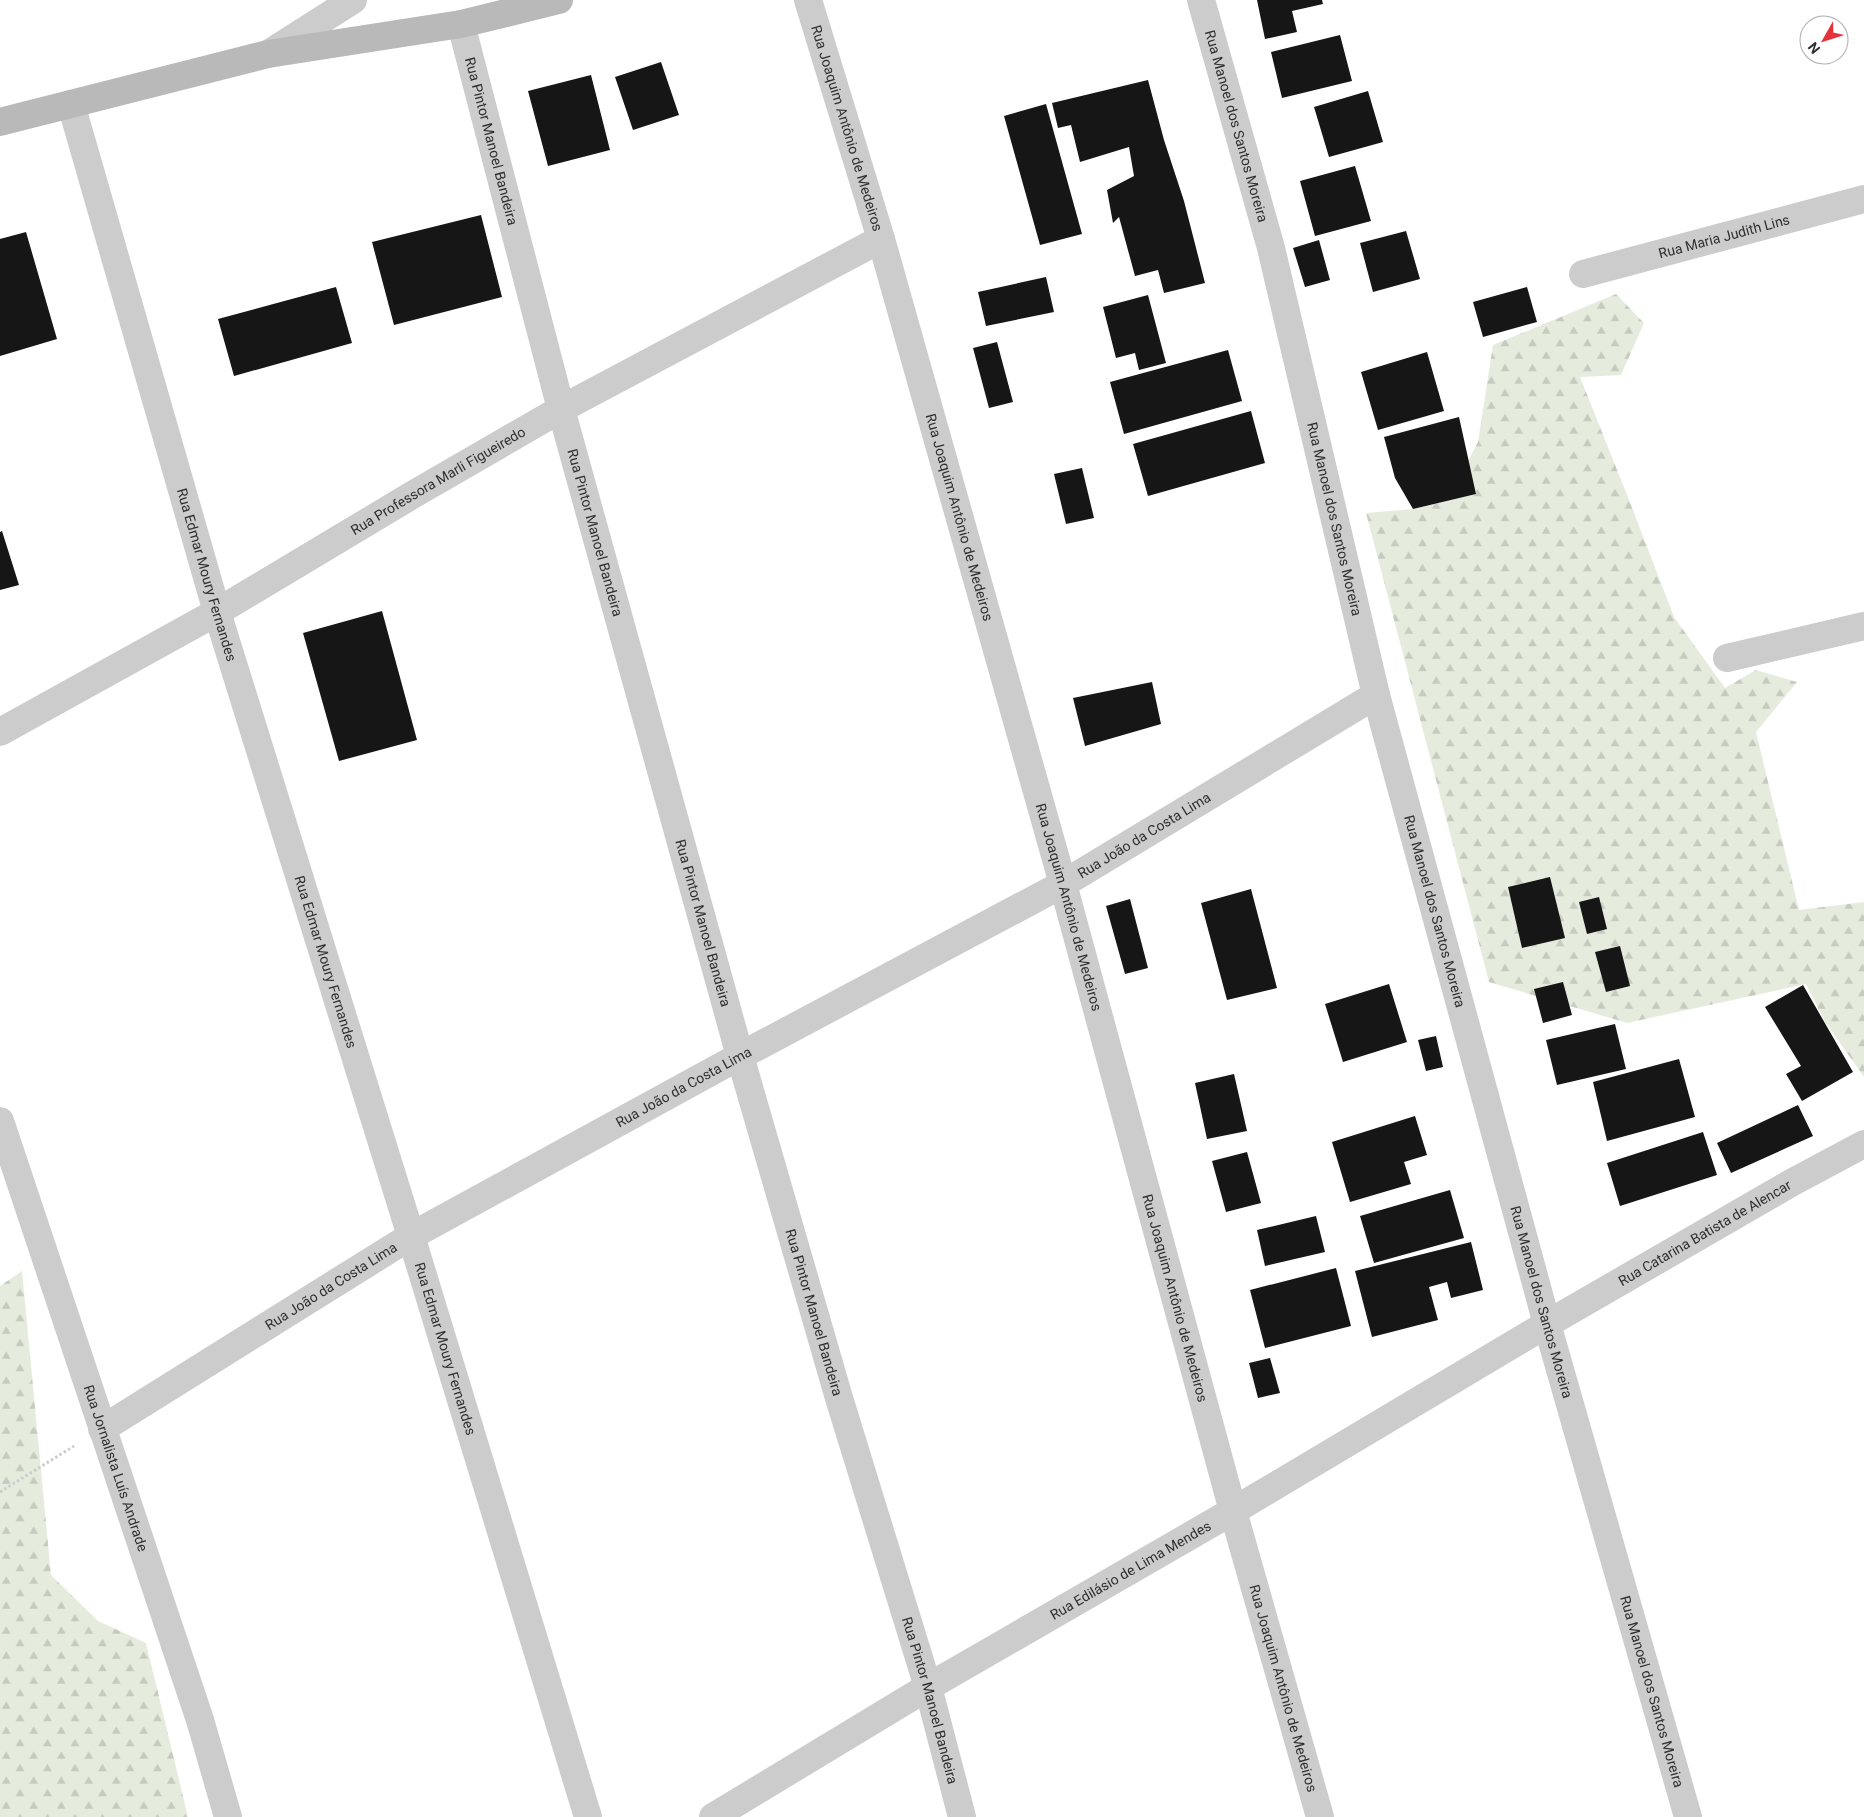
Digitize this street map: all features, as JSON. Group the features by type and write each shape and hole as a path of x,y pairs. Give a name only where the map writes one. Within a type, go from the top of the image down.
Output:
{"main road":[{"path":"0,122 268,54 461,24 559,0"}],"street":[{"path":"268,54 353,0"},
{"name":"Rua Joaquim Antônio de Medeiros","path":"808,0 881,239 1063,884 1233,1511 1320,1817"},
{"name":"Rua Manoel dos Santos Moreira","path":"1201,0 1271,248 1376,695 1547,1324 1688,1817"},
{"name":"Rua Pintor Manoel Bandeira","path":"461,24 561,409 740,1056 839,1398 928,1687 962,1817"},
{"name":"Rua Edmar Moury Fernandes","path":"71,104 218,612 588,1817"},
{"name":"Rua Maria Judith Lins","path":"1584,274 1864,199"},
{"name":"Rua Professora Marli Figueiredo","path":"0,732 218,612 414,494 561,409 881,239"},
{"path":"1727,658 1864,626"},
{"name":"Rua João da Costa Lima","path":"102,1429 411,1236 740,1056 1063,884 1376,695"},
{"name":"Rua Jornalista Luís Andrade","path":"0,1121 200,1720 228,1817"},
{"name":"Rua Catarina Batista de Alencar","path":"1547,1324 1790,1183 1864,1144"},
{"name":"Rua Edilásio de Lima Mendes","path":"713,1817 928,1687 1233,1511 1547,1324"}],"path":[{"path":"0,1492 102,1429"}],"green space":[{"path":"1616,294 1644,323 1621,375 1580,377 1674,617 1725,688 1756,670 1797,682 1756,732 1799,910 1864,902 1864,1077 1825,1022 1806,984 1627,1023 1489,982 1366,513 1413,509 1476,494 1468,461 1478,442 1493,345"},
{"path":"22,1271 51,1575 98,1621 146,1643 188,1817 0,1817 0,1286"}],"building":[{"path":"1257,0 1322,0 1323,4 1292,11 1297,32 1265,39"},
{"path":"1340,35 1352,81 1282,98 1271,52"},
{"path":"661,62 679,115 633,130 615,77"},
{"path":"591,75 610,150 548,166 528,91"},
{"path":"1148,80 1164,140 1184,201 1205,283 1164,293 1158,270 1135,276 1119,217 1113,223 1107,190 1134,176 1129,147 1080,162 1071,125 1058,128 1052,103"},
{"path":"1368,91 1383,142 1329,157 1314,107"},
{"path":"1046,104 1082,234 1040,245 1004,116"},
{"path":"1355,166 1371,221 1315,236 1300,181"},
{"path":"481,215 502,297 394,325 372,242"},
{"path":"1406,231 1420,279 1373,292 1360,243"},
{"path":"26,232 57,339 0,356 0,239"},
{"path":"1319,240 1330,280 1305,287 1293,248"},
{"path":"1046,277 1054,312 986,326 978,292"},
{"path":"336,287 352,343 234,376 218,319"},
{"path":"1527,287 1537,322 1483,337 1473,302"},
{"path":"1148,295 1166,363 1139,370 1135,353 1116,358 1103,307"},
{"path":"997,342 1013,402 989,408 973,348"},
{"path":"1228,350 1242,401 1124,434 1110,382"},
{"path":"1427,352 1444,411 1378,430 1361,372"},
{"path":"1251,411 1265,463 1148,496 1133,444"},
{"path":"1459,417 1476,494 1413,509 1395,478 1384,437"},
{"path":"1082,468 1094,518 1066,524 1054,474"},
{"path":"2,531 19,585 0,590 0,532"},
{"path":"382,611 417,740 339,761 303,633"},
{"path":"1152,682 1161,724 1085,746 1073,698"},
{"path":"1550,877 1565,938 1522,948 1508,887"},
{"path":"1251,889 1277,988 1227,1000 1201,903"},
{"path":"1599,897 1607,929 1587,934 1579,902"},
{"path":"1130,899 1148,968 1125,974 1106,906"},
{"path":"1620,946 1630,986 1606,992 1595,952"},
{"path":"1563,982 1572,1015 1543,1023 1534,989"},
{"path":"1389,984 1407,1042 1343,1062 1325,1004"},
{"path":"1803,985 1853,1072 1802,1101 1786,1074 1801,1066 1765,1007"},
{"path":"1615,1024 1626,1069 1557,1085 1546,1040"},
{"path":"1436,1036 1443,1067 1426,1071 1418,1040"},
{"path":"1679,1059 1695,1117 1607,1141 1593,1082"},
{"path":"1234,1074 1247,1131 1207,1139 1195,1083"},
{"path":"1798,1105 1813,1136 1731,1173 1717,1143"},
{"path":"1415,1116 1427,1155 1404,1162 1411,1184 1350,1202 1332,1142"},
{"path":"1703,1132 1717,1175 1620,1206 1607,1163"},
{"path":"1247,1152 1261,1203 1226,1212 1212,1161"},
{"path":"1450,1190 1464,1238 1374,1263 1360,1216"},
{"path":"1316,1216 1325,1252 1265,1266 1257,1230"},
{"path":"1471,1242 1483,1290 1451,1298 1447,1282 1429,1287 1438,1320 1372,1337 1355,1271"},
{"path":"1336,1268 1351,1326 1265,1348 1250,1290"},
{"path":"1270,1358 1280,1393 1258,1398 1249,1363"}]}
